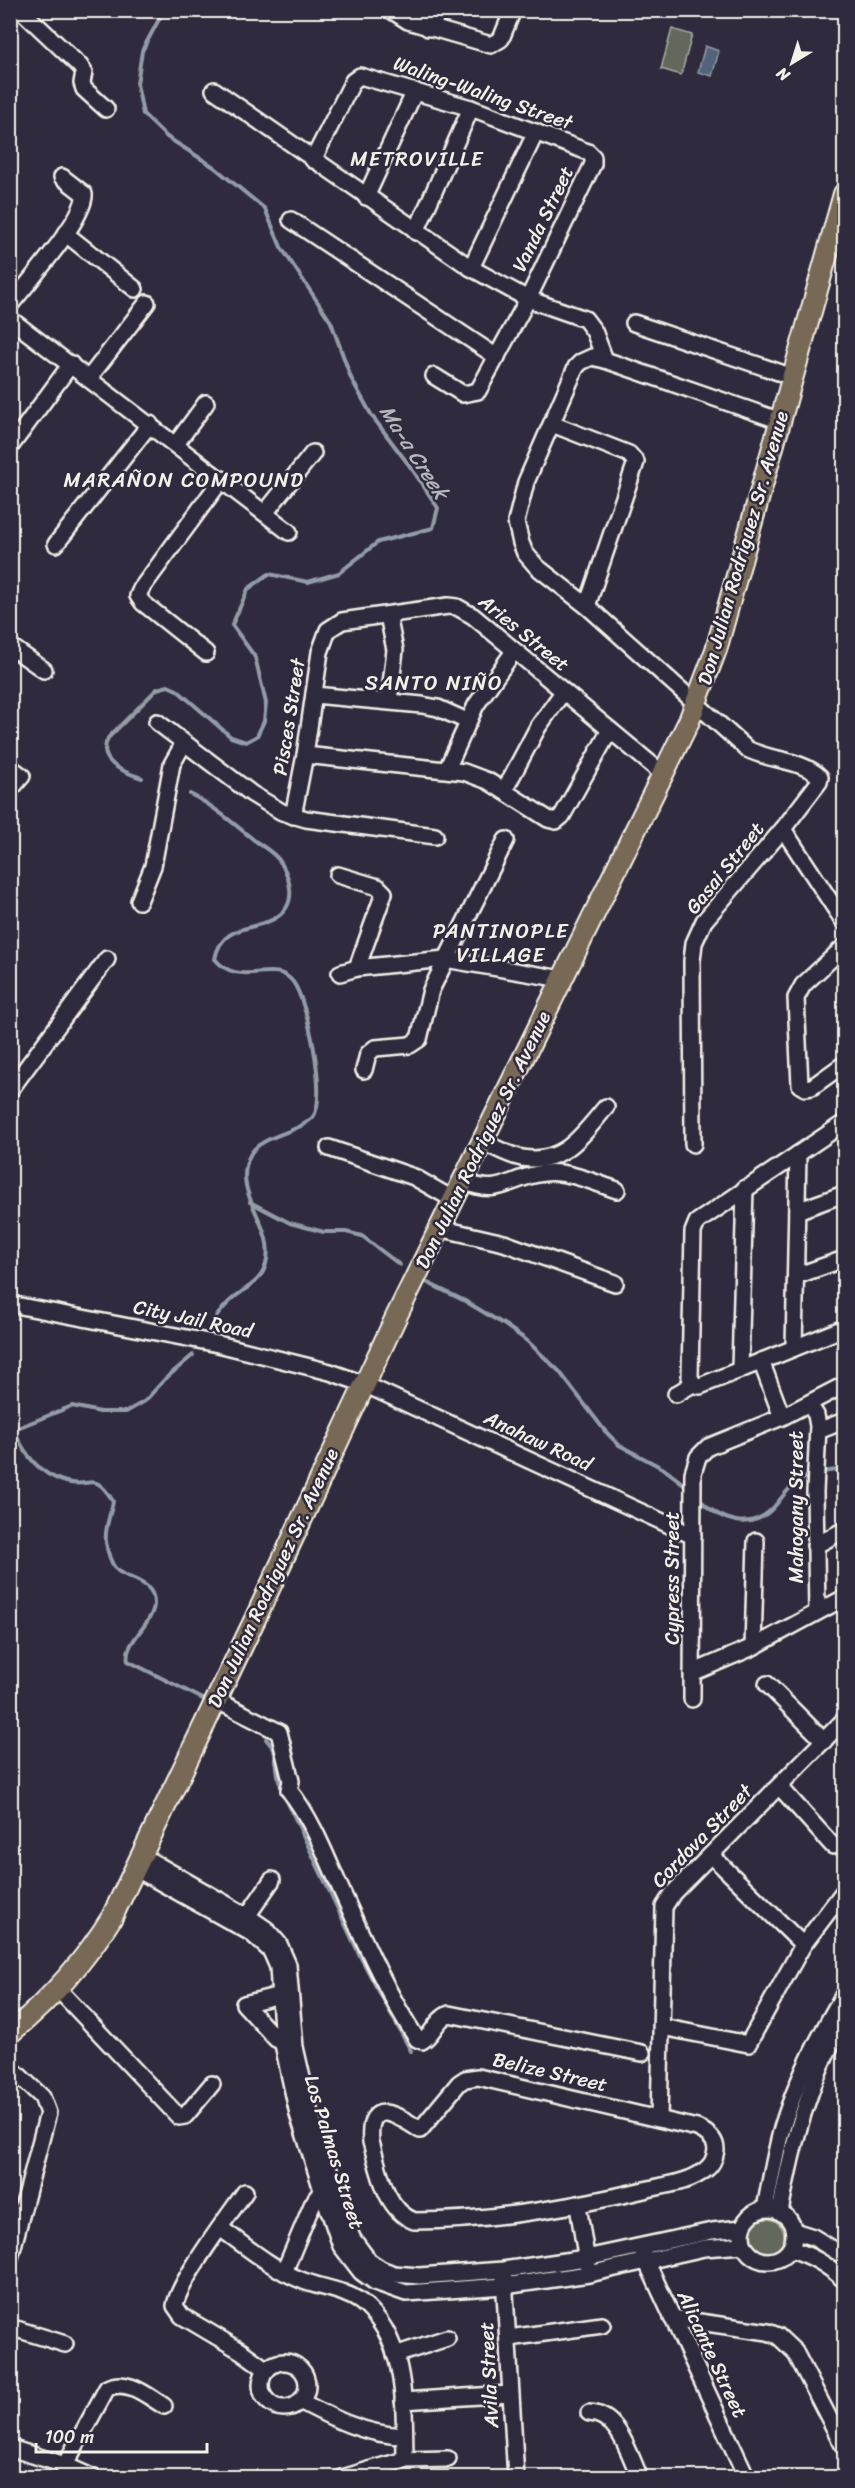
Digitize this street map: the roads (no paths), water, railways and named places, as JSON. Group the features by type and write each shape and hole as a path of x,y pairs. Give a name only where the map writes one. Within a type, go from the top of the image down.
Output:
{"main road":[{"name":"Don Julian Rodriguez Sr. Avenue","path":"10,2033 58,1989 99,1938 139,1862 439,1228 697,702 716,650 844,194"}],"street":[{"path":"21,10 80,66 84,72 82,83 84,89 106,109"},
{"path":"391,10 408,21 487,44 496,44 501,39 513,10"},
{"path":"428,28 441,10"},
{"name":"Waling-Waling Street","path":"313,160 357,76 364,76 471,108 588,152 593,157"},
{"path":"214,90 471,268 528,299 585,319 594,331 605,360"},
{"path":"366,197 415,91"},
{"path":"416,232 471,108"},
{"path":"471,268 536,132"},
{"name":"Vanda Street","path":"434,376 464,394 478,391 528,299 593,164 593,157"},
{"path":"10,305 66,234 85,200 79,188 62,177"},
{"path":"291,220 497,357"},
{"path":"66,234 135,289"},
{"path":"89,378 147,303"},
{"path":"10,319 177,444 289,532"},
{"path":"634,323 793,377"},
{"path":"697,702 587,606 530,560 525,553 517,530 517,514 526,482 576,367 592,357 781,421"},
{"path":"10,447 71,364"},
{"path":"177,444 206,403"},
{"path":"56,544 150,424"},
{"path":"552,424 629,454 636,462 587,606"},
{"path":"265,513 313,453"},
{"path":"206,653 143,603 138,596 222,479"},
{"name":"Aries Street","path":"331,626 342,621 457,607 473,616 663,774"},
{"path":"388,615 395,651 389,701"},
{"name":"Pisces Street","path":"293,816 322,643 331,626"},
{"path":"10,646 44,670"},
{"path":"447,769 467,721 514,651"},
{"path":"504,791 538,728 563,692"},
{"path":"314,695 389,701 438,708 467,721"},
{"name":"Gasai Street","path":"693,1144 692,961 694,943 704,921 783,829 819,782 820,777 808,768 764,757 747,749 697,702"},
{"path":"156,722 267,805 293,816 435,836"},
{"path":"305,755 447,769 470,774 504,791 548,819 556,821 610,730"},
{"path":"139,901 153,866 172,764 184,743"},
{"path":"10,767 22,776 10,790"},
{"path":"783,829 844,922"},
{"path":"364,1070 368,1054 375,1048 410,1045 419,1039 427,999 506,840"},
{"path":"338,875 378,887 384,892 357,968"},
{"path":"844,947 803,985 796,998 800,1085 805,1088 812,1087 844,1064"},
{"path":"10,1090 107,959"},
{"path":"340,973 357,968 445,959 562,979"},
{"path":"482,1142 521,1158 546,1157 572,1147 606,1107"},
{"path":"693,1384 690,1377 693,1232 701,1218 844,1123"},
{"path":"329,1148 414,1177 454,1200"},
{"path":"794,1348 798,1154"},
{"path":"463,1181 486,1189 544,1173 558,1173 617,1190"},
{"path":"740,1370 745,1188"},
{"path":"797,1211 844,1194"},
{"path":"439,1228 504,1244 615,1283"},
{"path":"796,1276 844,1258"},
{"name":"City Jail Road","path":"10,1304 218,1344 330,1372 364,1384"},
{"path":"676,1394 693,1384 700,1386 844,1328"},
{"path":"761,1361 782,1417 844,1385"},
{"name":"Anahaw Road","path":"364,1384 693,1536"},
{"name":"Mahogany Street","path":"809,1404 816,1415 818,1431 815,1546 817,1612"},
{"name":"Cypress Street","path":"692,1699 693,1473 698,1457 708,1447 782,1417"},
{"path":"818,1431 844,1421"},
{"path":"815,1546 844,1530"},
{"path":"753,1647 756,1541"},
{"path":"692,1672 753,1647 844,1598"},
{"path":"767,1684 824,1741"},
{"path":"216,1700 279,1732 291,1781 289,1790 301,1805 313,1828 372,1959 417,2039 422,2042 426,2039 440,2019 449,2014 642,2053"},
{"name":"Cordova Street","path":"659,2119 664,1907 674,1893 844,1720"},
{"path":"779,1786 833,1846"},
{"path":"711,1855 803,1945"},
{"name":"Los Palmas Street","path":"139,1862 243,1921 266,1929 279,1944 288,1965 286,1993 289,2045 298,2115 329,2191 352,2238 369,2261 381,2269 400,2275 419,2276 503,2270 586,2258 743,2245"},
{"path":"243,1921 272,1880"},
{"path":"662,2027 748,2044 803,1945 844,1891"},
{"path":"58,1989 179,2117 185,2116 212,2084"},
{"path":"286,1993 244,2004 270,2033 289,2045"},
{"path":"772,2210 778,2143 789,2106 806,2065 844,1994"},
{"path":"772,2210 799,2121 844,2020"},
{"path":"10,2067 42,2097 48,2113 10,2258"},
{"name":"Belize Street","path":"471,2077 659,2119 697,2128 711,2136 716,2150 709,2166 695,2176 684,2180 578,2206 489,2218 414,2221 404,2217 394,2208 387,2194 370,2133 378,2115 389,2112 420,2130 459,2083 471,2077"},
{"path":"284,2272 312,2205 329,2191"},
{"name":"Los Palmas Street","path":"329,2191 341,2246 362,2272 375,2282 406,2293 504,2286 588,2274 700,2234 742,2228"},
{"path":"245,2192 178,2295 175,2306 182,2316 241,2350 267,2370"},
{"path":"578,2206 588,2274"},
{"path":"772,2210 791,2223 794,2231 790,2249 778,2260 770,2262 754,2258 743,2245 742,2228 753,2213 772,2210"},
{"path":"220,2228 284,2272 348,2295 361,2302 381,2324 390,2338 404,2401 405,2460"},
{"path":"794,2231 813,2237 844,2256"},
{"path":"790,2249 821,2261 844,2280"},
{"name":"Alicante Street","path":"643,2255 747,2478"},
{"name":"Avila Street","path":"503,2270 516,2478"},
{"path":"672,2318 768,2332 778,2336 798,2357 843,2442"},
{"path":"509,2338 602,2325"},
{"path":"10,2326 65,2344"},
{"path":"395,2355 447,2338"},
{"path":"286,2362 304,2374 307,2388 300,2401 286,2408 271,2405 261,2392 260,2384 272,2365 286,2362"},
{"path":"65,2471 107,2388 114,2384 129,2386 164,2406"},
{"path":"404,2401 510,2394"},
{"path":"300,2401 354,2427 388,2436 404,2436"},
{"path":"589,2414 599,2414 609,2420 621,2436 640,2478"},
{"path":"10,2448 65,2471 94,2478"},
{"path":"342,2478 366,2474 405,2460 448,2459"}],"water":[{"path":"705,46 719,51 712,76 698,72"}],"waterway":[{"name":"Ma-a Creek","path":"142,778 113,765 108,760 105,746 108,738 157,689 168,686 177,690 231,737 246,742 257,736 264,721 266,703 255,657 232,625 248,589 269,574 308,582 339,573 378,542 433,528 438,508 372,416 351,378 331,322 281,247 265,209 214,167 167,137 143,114 137,84 142,51 164,10"},
{"name":"Ma-a Creek","path":"190,794 215,809 271,852 279,860 285,872 290,886 290,900 283,912 274,919 234,932 219,946 215,959 225,968 235,972 276,972 285,975 293,982 299,992 310,1028 318,1092 317,1108 312,1118 262,1143 250,1155 245,1169 246,1183 249,1197 265,1236 268,1250 266,1264 260,1277 234,1297 209,1328"},
{"path":"250,1202 290,1223 324,1232 346,1232 362,1236 400,1265"},
{"path":"428,1283 465,1301 526,1340 559,1371 605,1431 619,1445 664,1469 685,1485"},
{"name":"Ma-a Creek","path":"10,1431 72,1406 100,1412 126,1412 145,1401 165,1379 193,1355"},
{"path":"13,1430 23,1448 40,1469 66,1482 96,1483 106,1491 113,1501 106,1537 111,1562 118,1571 146,1586 153,1596 154,1603 153,1611 130,1647 128,1661 203,1699"},
{"path":"822,1472 844,1469"},
{"path":"701,1501 726,1518 744,1522 754,1520 772,1509 791,1487 806,1477"},
{"path":"266,1739 274,1749 279,1781 287,1801 361,1958 411,2051"}],"district":[{"name":"METROVILLE","path":"417,159"},
{"name":"MARAÑON COMPOUND","path":"184,480"},
{"name":"SANTO NIÑO","path":"434,683"},
{"name":"PANTINOPLE VILLAGE","path":"501,943"}]}
